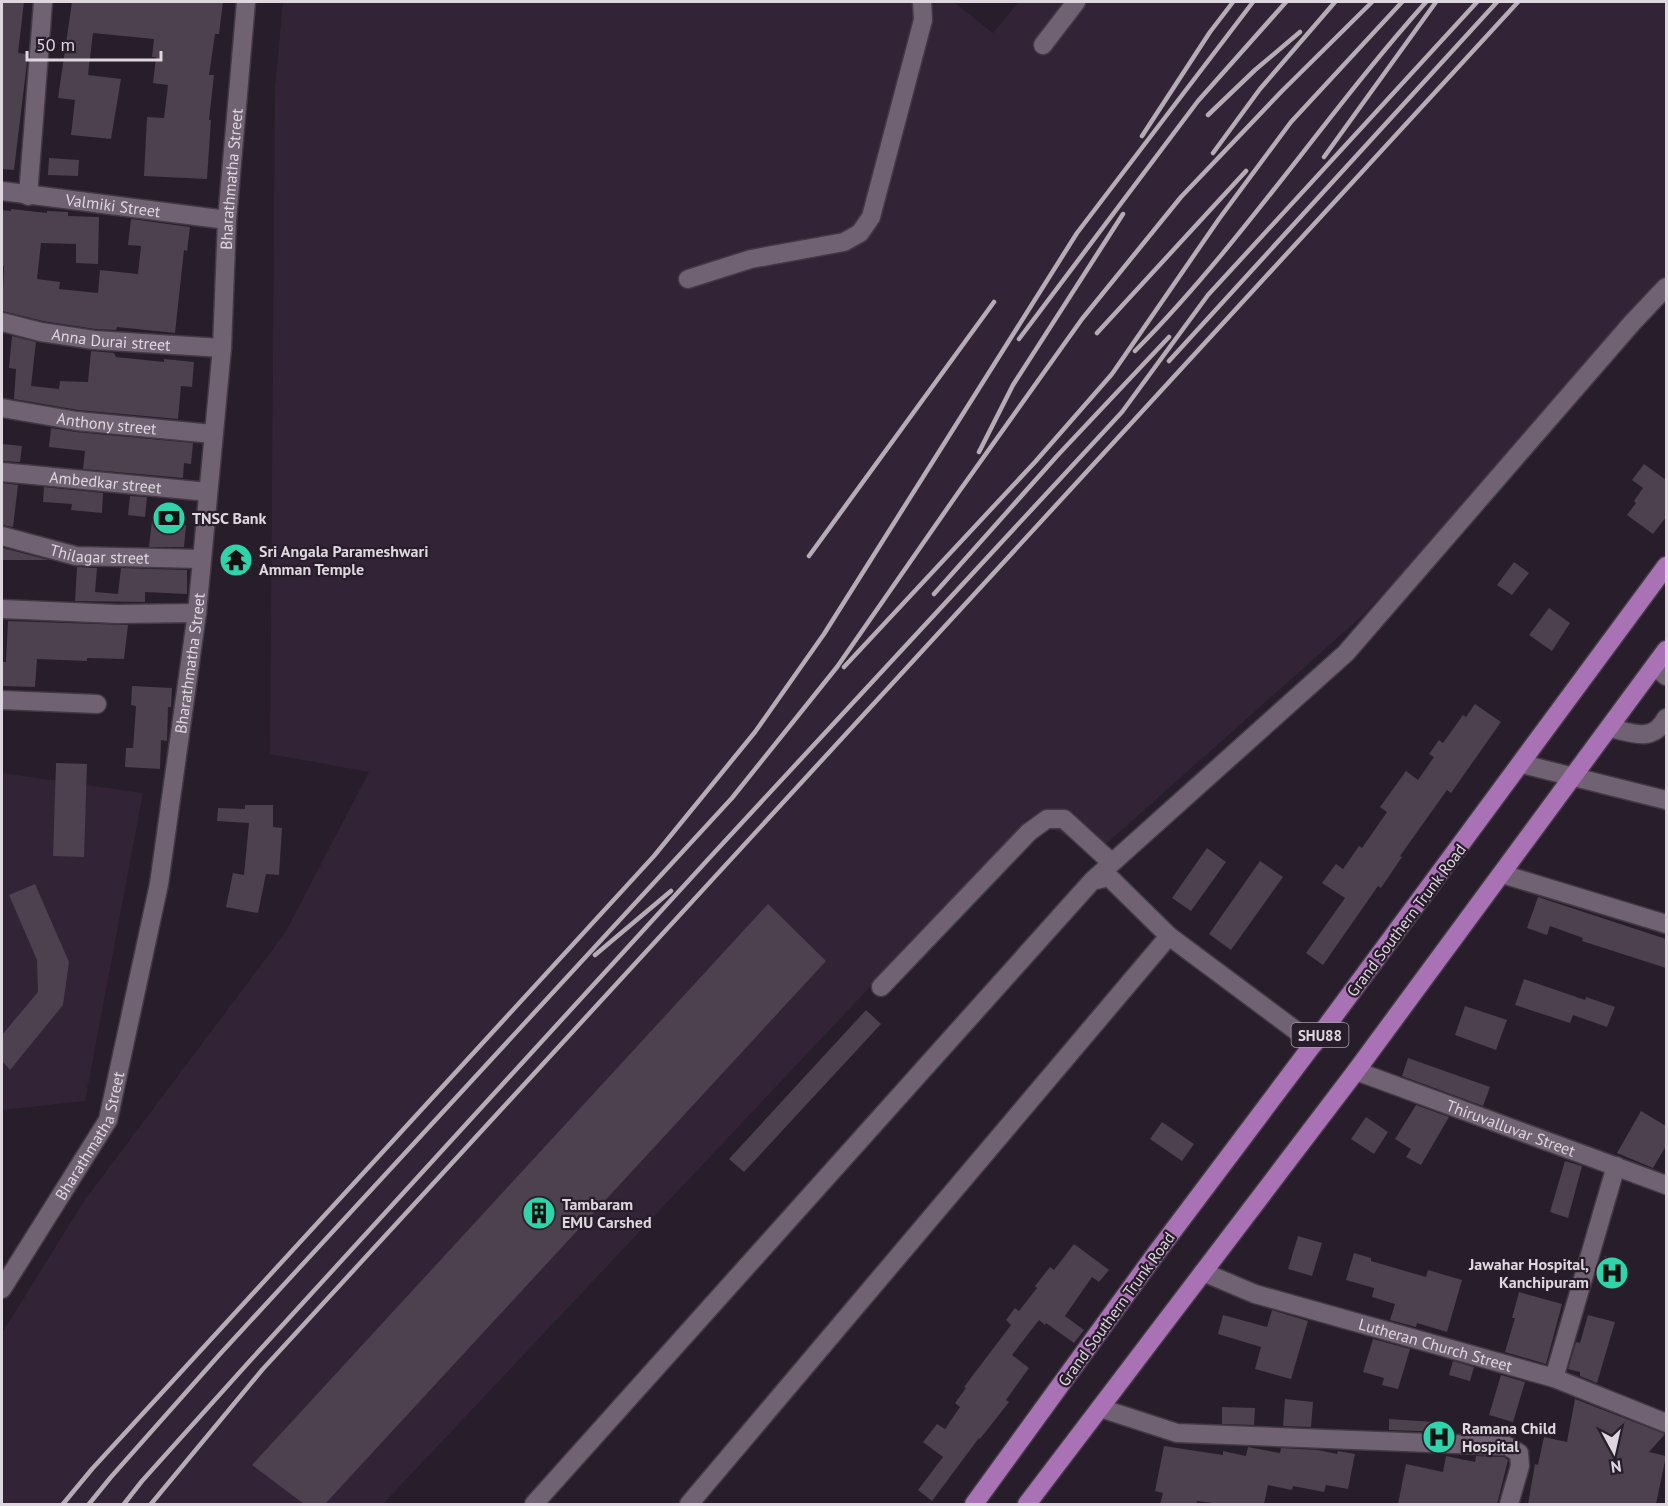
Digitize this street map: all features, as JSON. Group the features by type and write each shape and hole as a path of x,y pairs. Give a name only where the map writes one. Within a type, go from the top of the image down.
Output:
{"main road":[{"name":"Grand Southern Trunk Road","path":"974,1504 1157,1252 1522,764 1666,566"},
{"name":"SHU88","path":"1028,1504 1356,1071 1610,728 1661,671 1666,650"}],"street":[{"path":"28,196 43,2"},
{"name":"Bharathmatha Street","path":"2,1289 108,1120 159,884 197,613 222,348 227,220 246,2"},
{"path":"688,279 751,259 844,242 860,233 871,217 923,20 922,2"},
{"path":"1043,45 1076,2"},
{"name":"Valmiki Street","path":"2,191 227,220"},
{"path":"534,1504 1092,882 1346,653 1624,332 1666,287"},
{"name":"Anna Durai street","path":"2,322 41,332 94,340 222,348"},
{"name":"Anthony street","path":"2,408 77,421 213,434"},
{"name":"Ambedkar street","path":"2,471 208,492"},
{"name":"Thilagar street","path":"2,536 76,556 201,559"},
{"path":"2,609 117,614 197,613"},
{"path":"2,700 97,704"},
{"path":"1610,728 1644,735 1654,733 1662,727 1666,718"},
{"path":"1522,764 1666,800"},
{"path":"881,987 1029,832 1047,819 1064,819 1112,863"},
{"path":"1502,874 1666,924"},
{"path":"1092,882 1109,878 1169,936 1314,1044"},
{"path":"689,1504 1169,936"},
{"name":"Thiruvalluvar Street","path":"1356,1071 1666,1185"},
{"path":"1554,1378 1616,1166"},
{"name":"Lutheran Church Street","path":"1203,1272 1254,1294 1554,1378 1666,1423"},
{"path":"1100,1408 1177,1433 1507,1446 1519,1453 1521,1466 1509,1504"}],"shaded area":[{"path":"283,2 954,2 993,33 1019,2 1666,2 1666,299 1362,616 1097,852 1030,817 383,1504 2,1504 2,1333 84,1201 285,933 369,772 270,754 275,88"},
{"path":"2,773 143,793 85,1101 2,1110"}],"building":[{"path":"2,2 24,2 18,53 28,54 14,170 2,169"},
{"path":"72,2 223,2 219,34 215,34 209,75 214,75 209,120 211,120 207,179 144,176 147,117 164,118 168,85 153,83 156,57 152,57 154,39 93,33 88,75 121,79 111,139 71,135 75,100 58,98"},
{"path":"49,158 79,160 78,176 48,175"},
{"path":"11,209 47,213 47,211 68,212 68,216 99,217 98,264 76,263 76,244 41,243 37,279 60,282 59,289 98,293 100,270 138,274 141,246 128,245 131,219 190,227 187,251 184,250 175,333 117,327 116,330 95,329 43,321 2,311 4,266 2,266 2,210 11,211"},
{"path":"12,336 36,342 31,386 59,389 60,381 88,382 91,351 114,353 116,357 164,362 164,359 194,362 192,387 181,386 178,419 78,410 14,399 16,369 9,368"},
{"path":"51,428 193,443 191,464 184,463 183,478 83,469 85,451 49,447"},
{"path":"2,444 22,446 20,462 2,461"},
{"path":"1644,464 1666,480 1666,517 1653,534 1627,515 1643,488 1632,480"},
{"path":"2,483 18,485 13,527 2,525"},
{"path":"44,487 103,493 102,513 71,510 72,504 43,502"},
{"path":"130,496 147,497 145,517 128,515"},
{"path":"152,521 186,525 184,547 149,547"},
{"path":"3,548 49,560 3,560"},
{"name":"Sri Angala Parameshwari Amman Temple","path":"225,548 247,548 247,572 224,571"},
{"path":"1514,562 1529,573 1512,595 1497,585"},
{"path":"77,567 97,568 95,592 118,594 121,568 187,570 187,594 145,592 145,602 75,601"},
{"path":"1549,608 1570,623 1552,651 1529,635"},
{"path":"8,621 128,625 124,659 87,658 87,661 37,659 35,687 2,686 2,662 6,662"},
{"path":"132,686 172,688 171,707 168,707 167,741 161,740 160,769 125,767 126,748 133,748 136,706 131,705"},
{"path":"1475,704 1501,722 1451,793 1447,790 1400,856 1402,857 1381,888 1378,886 1323,965 1306,953 1345,898 1322,883 1336,864 1343,869 1359,846 1362,848 1387,812 1380,807 1406,771 1418,780 1434,757 1429,754 1439,740 1443,743 1463,715 1466,717"},
{"path":"56,763 87,764 84,857 53,856"},
{"path":"245,805 273,805 273,827 282,828 279,875 266,874 258,913 226,907 233,873 244,875 249,823 217,821 218,808 245,809"},
{"path":"1207,848 1226,862 1191,911 1172,898"},
{"path":"1260,861 1283,877 1231,950 1209,934"},
{"path":"35,884 69,962 63,1005 10,1070 2,1061 2,1035 38,992 37,960 9,895"},
{"path":"1538,897 1666,939 1666,968 1582,941 1583,938 1550,926 1547,935 1527,928"},
{"name":"Tambaram EMU Carshed","path":"768,904 826,961 325,1504 304,1504 252,1465"},
{"path":"1524,979 1585,1000 1586,997 1615,1007 1607,1027 1573,1015 1570,1023 1515,1005"},
{"path":"1465,1006 1507,1020 1496,1050 1455,1035"},
{"path":"866,1010 881,1024 744,1172 729,1159"},
{"path":"1408,1058 1490,1087 1483,1106 1402,1076"},
{"path":"1416,1105 1449,1117 1421,1165 1406,1157 1411,1149 1395,1139"},
{"path":"1641,1111 1666,1126 1666,1146 1653,1168 1617,1153"},
{"path":"1366,1117 1388,1132 1374,1154 1351,1139"},
{"path":"1162,1122 1194,1144 1182,1161 1150,1139"},
{"path":"1565,1161 1582,1166 1568,1218 1550,1212"},
{"path":"1298,1236 1322,1243 1312,1276 1288,1269"},
{"path":"1074,1244 1109,1270 1099,1282 1092,1277 1065,1316 1084,1330 1074,1343 1039,1320 1012,1355 1029,1368 1006,1400 1009,1402 932,1501 918,1490 943,1457 923,1442 937,1424 945,1429 960,1407 955,1403 966,1388 964,1387 1011,1325 1006,1320 1015,1308 1019,1311 1050,1267 1054,1270"},
{"path":"1354,1253 1371,1258 1371,1261 1426,1277 1428,1270 1462,1280 1447,1332 1417,1323 1416,1327 1390,1320 1395,1304 1372,1297 1374,1288 1346,1280"},
{"path":"1605,1256 1625,1263 1617,1285 1597,1279"},
{"path":"1519,1292 1562,1304 1546,1364 1505,1352 1515,1318 1512,1318"},
{"path":"1272,1310 1308,1321 1291,1379 1255,1369 1261,1347 1218,1334 1223,1315 1267,1327"},
{"path":"1588,1315 1615,1322 1597,1383 1580,1376 1580,1372 1568,1369 1576,1342 1580,1343"},
{"path":"1373,1339 1410,1349 1398,1389 1382,1385 1384,1378 1363,1372"},
{"path":"1453,1361 1474,1367 1470,1381 1449,1375"},
{"path":"1501,1375 1525,1382 1513,1422 1489,1415"},
{"path":"1285,1399 1313,1402 1311,1427 1283,1426"},
{"path":"1575,1399 1665,1434 1649,1452 1666,1456 1656,1504 1528,1504 1535,1464 1538,1465 1544,1437 1567,1442"},
{"path":"1222,1407 1255,1408 1254,1425 1222,1424"},
{"path":"1389,1419 1449,1423 1449,1432 1389,1430"},
{"path":"1164,1446 1223,1455 1223,1451 1246,1456 1248,1447 1280,1453 1281,1448 1355,1454 1348,1489 1326,1485 1324,1492 1293,1486 1292,1490 1268,1485 1264,1504 1221,1504 1197,1501 1196,1504 1160,1504 1163,1493 1155,1491"},
{"path":"1446,1456 1475,1462 1476,1456 1504,1457 1508,1460 1497,1504 1398,1504 1406,1464 1443,1472"}],"railway":[{"path":"1142,136 1210,32 1233,2"},
{"path":"63,1504 92,1469 654,856 755,732 824,634 1077,233 1253,2"},
{"path":"1019,339 1198,101 1286,2"},
{"path":"1213,153 1260,89 1335,2"},
{"path":"89,1504 220,1354 732,798 837,667 1082,319 1181,197 1282,91 1372,2"},
{"path":"844,667 1035,462 1112,374 1219,219 1291,122 1402,2"},
{"path":"1135,351 1211,267 1353,89 1426,2"},
{"path":"1324,157 1436,2"},
{"path":"124,1504 248,1363 713,854 1122,412 1208,295 1477,2"},
{"path":"1169,361 1497,2"},
{"path":"151,1504 262,1370 1518,2"},
{"path":"1208,115 1255,70 1300,32"},
{"path":"1097,333 1246,171"},
{"path":"979,452 1013,385 1123,214"},
{"path":"809,556 994,302"},
{"path":"934,594 1057,456 1169,337"},
{"path":"595,955 671,891"}],"place":[{"name":"TNSC Bank","path":"169,518"},
{"name":"Sri Angala Parameshwari Amman Temple","path":"236,560"},
{"name":"Tambaram EMU Carshed","path":"539,1213"},
{"name":"Jawahar Hospital, Kanchipuram","path":"1612,1273"},
{"name":"Ramana Child Hospital","path":"1439,1437"}]}
